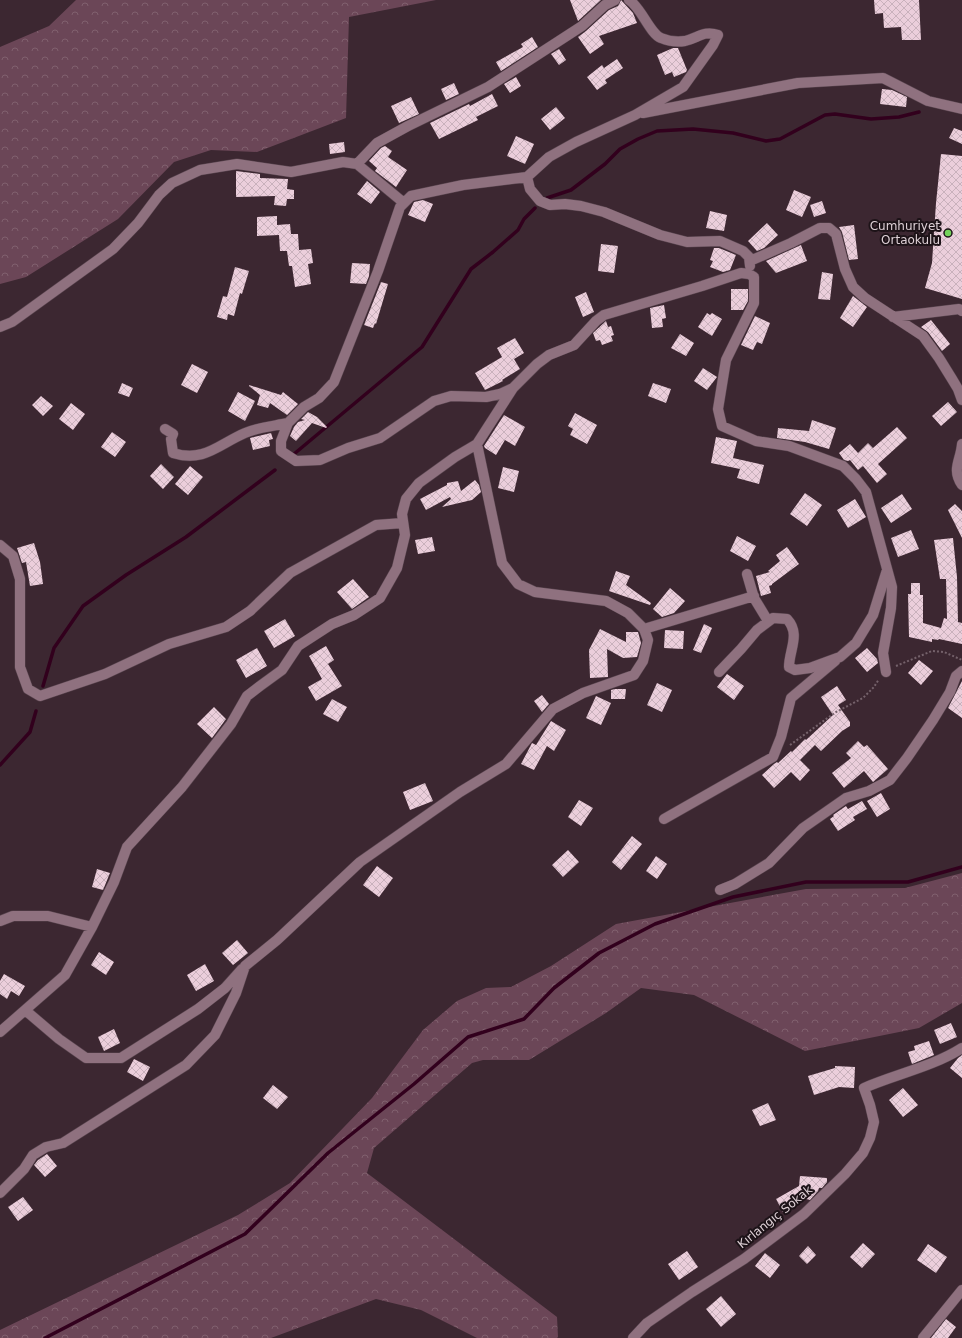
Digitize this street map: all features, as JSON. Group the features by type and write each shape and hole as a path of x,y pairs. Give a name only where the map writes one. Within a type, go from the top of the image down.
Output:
{"street":[{"path":"357,164 377,143 408,126 488,87 582,26 605,5 615,0"},
{"path":"513,388 486,398 451,396 434,401 380,438 348,448 320,460 296,461 281,451 281,441 288,423 304,407 319,398 334,382 378,271 400,207 404,202 411,196 422,192 527,176 549,157 576,142 635,115 683,87 713,45 718,35 712,33 686,40 672,41 659,38 634,3 629,0"},
{"path":"635,115 798,83 883,78 928,101 962,109"},
{"path":"0,328 12,322 113,249 138,223 159,195 172,183 200,170 237,164 291,172 343,162 357,164 404,202"},
{"path":"527,176 530,189 540,201 550,205 565,204 581,206 604,212 660,235 687,242 720,241 743,251 749,257 751,270 754,277 754,303 726,360 718,408 722,426 756,441 789,446 843,466 866,492 892,587 891,608 883,653 886,672"},
{"path":"750,261 791,243 820,228 829,228 836,234 845,269 853,287 865,298 923,336 955,384 962,400"},
{"path":"0,1032 65,975 92,927 114,882 127,847 182,787 231,724 248,696 282,670 298,646 332,624 354,615 380,598 397,568 404,535 402,514 406,499 419,483 455,457 477,444 513,388 537,364 549,355 574,345 596,322 604,316 741,273 754,277"},
{"path":"893,317 959,310 962,311"},
{"path":"165,429 173,434 171,439 173,453 183,457 202,454 222,446 244,433 258,428 288,423"},
{"path":"24,1010 59,1039 86,1058 121,1058 198,1009 226,988 245,966 277,940 360,862 460,792 506,764 553,709 583,693 634,675 643,661 648,640 644,629 628,613 606,601 535,592 518,584 502,563 477,444"},
{"path":"962,444 957,470 959,480 962,484"},
{"path":"0,545 13,556 20,579 20,667 28,689 40,696 105,674 168,644 226,627 250,611 290,573 376,525 403,523"},
{"path":"664,819 773,757 781,737 791,698 856,643 873,615 887,570"},
{"path":"747,574 754,596 768,621"},
{"path":"644,629 754,596"},
{"path":"719,672 757,630 773,618 787,619 793,625 794,642 789,667 795,670 810,668 840,657"},
{"path":"720,890 735,884 769,863 803,828 846,798 869,791 890,780 933,720 950,692 956,676 962,671"},
{"path":"0,921 13,916 48,916 92,927"},
{"path":"0,1193 24,1169 33,1155 46,1147 63,1143 186,1065 216,1035 236,993 245,966"},
{"name":"Kırlangıç Sokak","path":"633,1338 647,1323 744,1259 804,1214 845,1174 863,1153 870,1138 874,1122 864,1088 883,1080 918,1069 962,1048"},
{"path":"923,1338 962,1290"}],"path":[{"path":"773,757 836,712 863,698 874,687 882,674 892,668 932,651 944,652 962,660"}],"green space":[{"path":"76,0 436,0 349,17 346,118 257,152 211,150 174,162 118,219 26,277 0,284 0,47 49,26"},
{"path":"962,873 962,1003 919,1028 805,1051 694,995 641,988 606,1013 529,1060 483,1060 472,1063 374,1148 367,1173 557,1317 557,1338 477,1338 421,1310 376,1299 271,1338 0,1338 0,1330 238,1215 290,1183 372,1098 423,1030 457,1001 486,988 511,987 551,966 616,924 806,889 905,888"}],"building":[{"path":"570,0 601,0 578,21"},
{"path":"621,0 633,13 637,23 599,36 604,44 590,54 578,37 609,10 618,6"},
{"path":"874,0 919,0 921,40 902,40 901,27 884,28 883,13 875,14"},
{"path":"532,37 538,47 501,71 496,62 523,47 521,44"},
{"path":"673,48 678,48 687,70 686,72 674,77 672,72 665,75 657,55"},
{"path":"559,49 566,60 559,65 551,54"},
{"path":"617,59 623,68 605,80 607,83 597,90 587,77 602,65 604,68"},
{"path":"516,77 521,86 510,93 504,84"},
{"path":"454,83 459,94 446,100 441,89"},
{"path":"882,89 892,90 907,97 906,107 880,104"},
{"path":"492,94 498,106 476,117 478,120 439,139 430,123 469,104 470,106"},
{"path":"411,97 419,114 399,123 391,106"},
{"path":"556,107 565,118 550,130 541,119"},
{"path":"954,128 962,131 962,144 949,138"},
{"path":"516,136 534,144 525,164 507,156"},
{"path":"344,142 345,152 330,154 329,144"},
{"path":"385,146 392,151 388,157 407,170 396,187 375,171 377,168 369,161 381,148"},
{"name":"Cumhuriyet Ortaokulu","path":"941,154 962,156 962,299 925,288 932,263"},
{"path":"236,171 260,174 260,178 288,179 287,189 294,190 294,199 287,199 286,206 274,205 275,196 236,197"},
{"path":"367,181 380,192 371,204 357,194"},
{"path":"794,190 811,197 802,217 786,210"},
{"path":"423,200 433,204 425,222 408,215 414,202"},
{"path":"822,201 826,213 814,217 810,205"},
{"path":"710,211 727,215 724,231 706,228"},
{"path":"277,216 277,225 290,224 291,234 298,234 299,250 311,249 313,263 308,264 311,284 295,287 292,266 289,266 287,251 280,251 279,235 257,236 257,217"},
{"path":"767,223 778,235 764,248 757,251 748,241"},
{"path":"854,225 858,259 849,260 842,232 839,227"},
{"path":"601,244 618,246 614,273 598,271"},
{"path":"801,245 807,261 776,273 766,261"},
{"path":"714,248 719,248 736,255 730,270 723,272 710,267 713,261 710,260"},
{"path":"352,263 370,264 369,276 366,284 350,283"},
{"path":"235,267 249,271 242,294 240,293 234,316 228,314 227,320 217,317 223,296 227,297"},
{"path":"822,272 833,274 830,300 818,299"},
{"path":"381,282 388,284 376,324 375,323 373,328 364,325"},
{"path":"731,289 748,289 748,301 743,310 731,310"},
{"path":"586,292 594,312 583,317 575,297"},
{"path":"853,296 867,307 853,327 840,318"},
{"path":"664,305 666,318 662,319 663,327 652,328 650,308"},
{"path":"707,313 710,315 712,313 722,319 712,336 698,327"},
{"path":"755,316 770,323 762,344 757,342 753,350 741,345"},
{"path":"931,320 950,344 942,351 928,332 921,327"},
{"path":"606,321 608,327 611,326 614,335 611,336 613,341 602,345 600,340 596,341 593,333"},
{"path":"680,334 694,343 686,356 671,348"},
{"path":"515,338 524,353 514,359 520,369 502,380 503,381 485,390 475,373 502,357 497,348"},
{"path":"192,364 208,372 197,393 181,385"},
{"path":"703,368 717,377 707,390 694,381"},
{"path":"122,383 133,388 129,397 118,393"},
{"path":"653,383 671,389 666,403 648,396"},
{"path":"249,385 281,395 283,392 298,404 287,415 270,403 268,408 257,405 260,395"},
{"path":"238,392 255,401 245,421 228,411"},
{"path":"41,396 53,406 43,416 32,405"},
{"path":"948,402 957,412 941,426 932,416"},
{"path":"71,403 85,414 73,430 59,419"},
{"path":"308,412 317,417 327,427 326,428 312,423 296,441 290,436 298,422 305,420 301,419"},
{"path":"575,413 597,425 587,444 570,435 573,429 568,426"},
{"path":"504,415 525,427 515,446 505,440 496,455 484,446"},
{"path":"812,420 836,428 829,449 805,442 777,438 778,428 809,431"},
{"path":"897,427 907,438 878,464 887,474 877,483 863,466 858,470 850,460 844,460 839,453 850,444 858,453 868,443 873,448"},
{"path":"112,432 126,442 115,457 101,447"},
{"path":"271,433 273,439 269,440 270,446 253,450 250,438"},
{"path":"716,437 737,441 733,458 764,465 759,484 737,478 740,469 711,463"},
{"path":"161,464 174,477 163,489 150,476"},
{"path":"190,466 203,477 188,495 175,484"},
{"path":"503,467 519,471 514,492 498,488"},
{"path":"475,480 479,485 481,492 472,500 442,507 451,499 450,497 426,510 420,499 447,485 447,483 458,481 461,491"},
{"path":"805,493 822,505 807,526 790,514"},
{"path":"902,494 912,509 891,523 881,508"},
{"path":"855,499 866,517 848,528 837,510"},
{"path":"955,504 962,511 962,538 948,510"},
{"path":"911,530 919,549 898,557 891,538"},
{"path":"737,536 756,546 748,561 730,551"},
{"path":"432,537 435,551 418,554 415,540"},
{"path":"953,538 957,577 958,622 962,623 962,644 939,639 932,639 932,642 909,637 908,594 911,594 911,583 920,583 920,595 923,595 923,623 941,628 944,618 947,619 946,579 940,579 934,540"},
{"path":"34,543 40,562 43,584 30,586 26,562 22,563 17,548"},
{"path":"787,547 799,564 769,586 771,593 761,596 756,576 770,572 768,571 780,561 776,555"},
{"path":"616,571 630,576 626,585 651,603 650,605 609,591"},
{"path":"353,579 369,597 352,609 337,592"},
{"path":"670,588 685,601 674,613 662,617 653,609"},
{"path":"285,619 295,636 274,648 264,631"},
{"path":"704,624 712,628 701,653 693,650"},
{"path":"600,629 626,642 626,632 638,632 641,643 637,657 623,658 607,649 608,677 590,678 589,650"},
{"path":"665,630 684,631 683,649 664,648"},
{"path":"326,646 334,660 328,664 342,686 316,701 308,687 322,679 309,656"},
{"path":"257,648 267,666 246,678 236,660"},
{"path":"867,648 877,659 878,663 867,672 855,658"},
{"path":"919,660 933,671 921,685 908,673"},
{"path":"727,674 744,686 734,700 717,687"},
{"path":"962,681 962,718 948,708"},
{"path":"657,683 672,690 662,712 647,705"},
{"path":"837,686 846,700 838,705 850,722 850,726 842,731 821,751 815,745 800,760 810,770 800,781 791,772 774,788 762,775 774,764 777,762 778,763 791,751 792,752 833,715 821,697"},
{"path":"626,689 625,699 611,699 611,690"},
{"path":"542,695 549,704 542,712 534,701"},
{"path":"596,696 611,703 601,725 586,718"},
{"path":"332,699 347,707 338,722 323,714"},
{"path":"214,707 226,719 212,738 197,724"},
{"path":"551,721 566,730 554,751 547,746 534,770 521,764 532,743 536,745"},
{"path":"858,741 864,747 867,745 888,769 873,782 864,771 844,788 832,773 851,758 846,753"},
{"path":"425,783 433,801 410,810 403,792"},
{"path":"881,793 890,809 877,817 867,801"},
{"path":"579,800 593,808 581,826 568,817"},
{"path":"862,801 867,809 853,817 855,820 838,831 830,819 834,816 833,815 846,806 848,809"},
{"path":"632,836 642,844 621,870 612,862"},
{"path":"568,850 579,862 563,877 552,865"},
{"path":"656,856 667,864 657,879 646,871"},
{"path":"377,866 393,878 379,897 363,885"},
{"path":"97,869 110,873 103,890 92,887"},
{"path":"237,940 248,953 233,965 222,953"},
{"path":"99,952 114,962 106,975 91,965"},
{"path":"205,964 214,981 196,991 187,975"},
{"path":"4,974 25,986 19,996 11,991 7,999 0,994 0,981"},
{"path":"951,1023 957,1037 940,1044 934,1030"},
{"path":"114,1029 120,1043 104,1051 98,1037"},
{"path":"929,1041 934,1055 912,1064 908,1052 915,1050 914,1046"},
{"path":"962,1055 962,1078 950,1068"},
{"path":"134,1059 150,1067 143,1081 127,1072"},
{"path":"835,1066 855,1067 854,1088 839,1087 814,1095 808,1076 835,1068"},
{"path":"273,1085 288,1097 277,1109 263,1098"},
{"path":"903,1088 918,1105 903,1117 889,1100"},
{"path":"768,1103 776,1120 760,1126 752,1110"},
{"path":"47,1154 57,1166 45,1177 34,1165 38,1160"},
{"path":"800,1176 827,1178 827,1182 822,1188 819,1188 810,1200 806,1199 783,1212 776,1199 799,1186"},
{"path":"23,1197 33,1210 18,1221 8,1207"},
{"path":"863,1243 875,1254 862,1268 850,1257"},
{"path":"928,1244 947,1257 936,1273 917,1260"},
{"path":"808,1246 816,1255 807,1264 799,1256"},
{"path":"687,1251 698,1267 679,1280 668,1264"},
{"path":"765,1253 780,1265 770,1278 755,1266"},
{"path":"721,1296 736,1314 721,1327 706,1309"},
{"path":"946,1319 956,1327 948,1338 931,1338"}],"waterway":[{"path":"547,198 571,190 605,164 620,149 657,131 693,129 733,133 766,141 780,139 825,115 835,114 871,119 899,117 919,112"},
{"path":"294,454 422,347 471,269 518,230 524,219 535,208"},
{"path":"43,686 54,648 83,606 126,575 186,537 275,470"},
{"path":"0,765 30,732 36,711"},
{"path":"45,1338 245,1234 328,1153 414,1084 468,1037 524,1019 554,988 599,953 655,924 733,897 806,882 908,882 962,867"}],"place":[{"name":"Cumhuriyet Ortaokulu","path":"948,233"}]}
